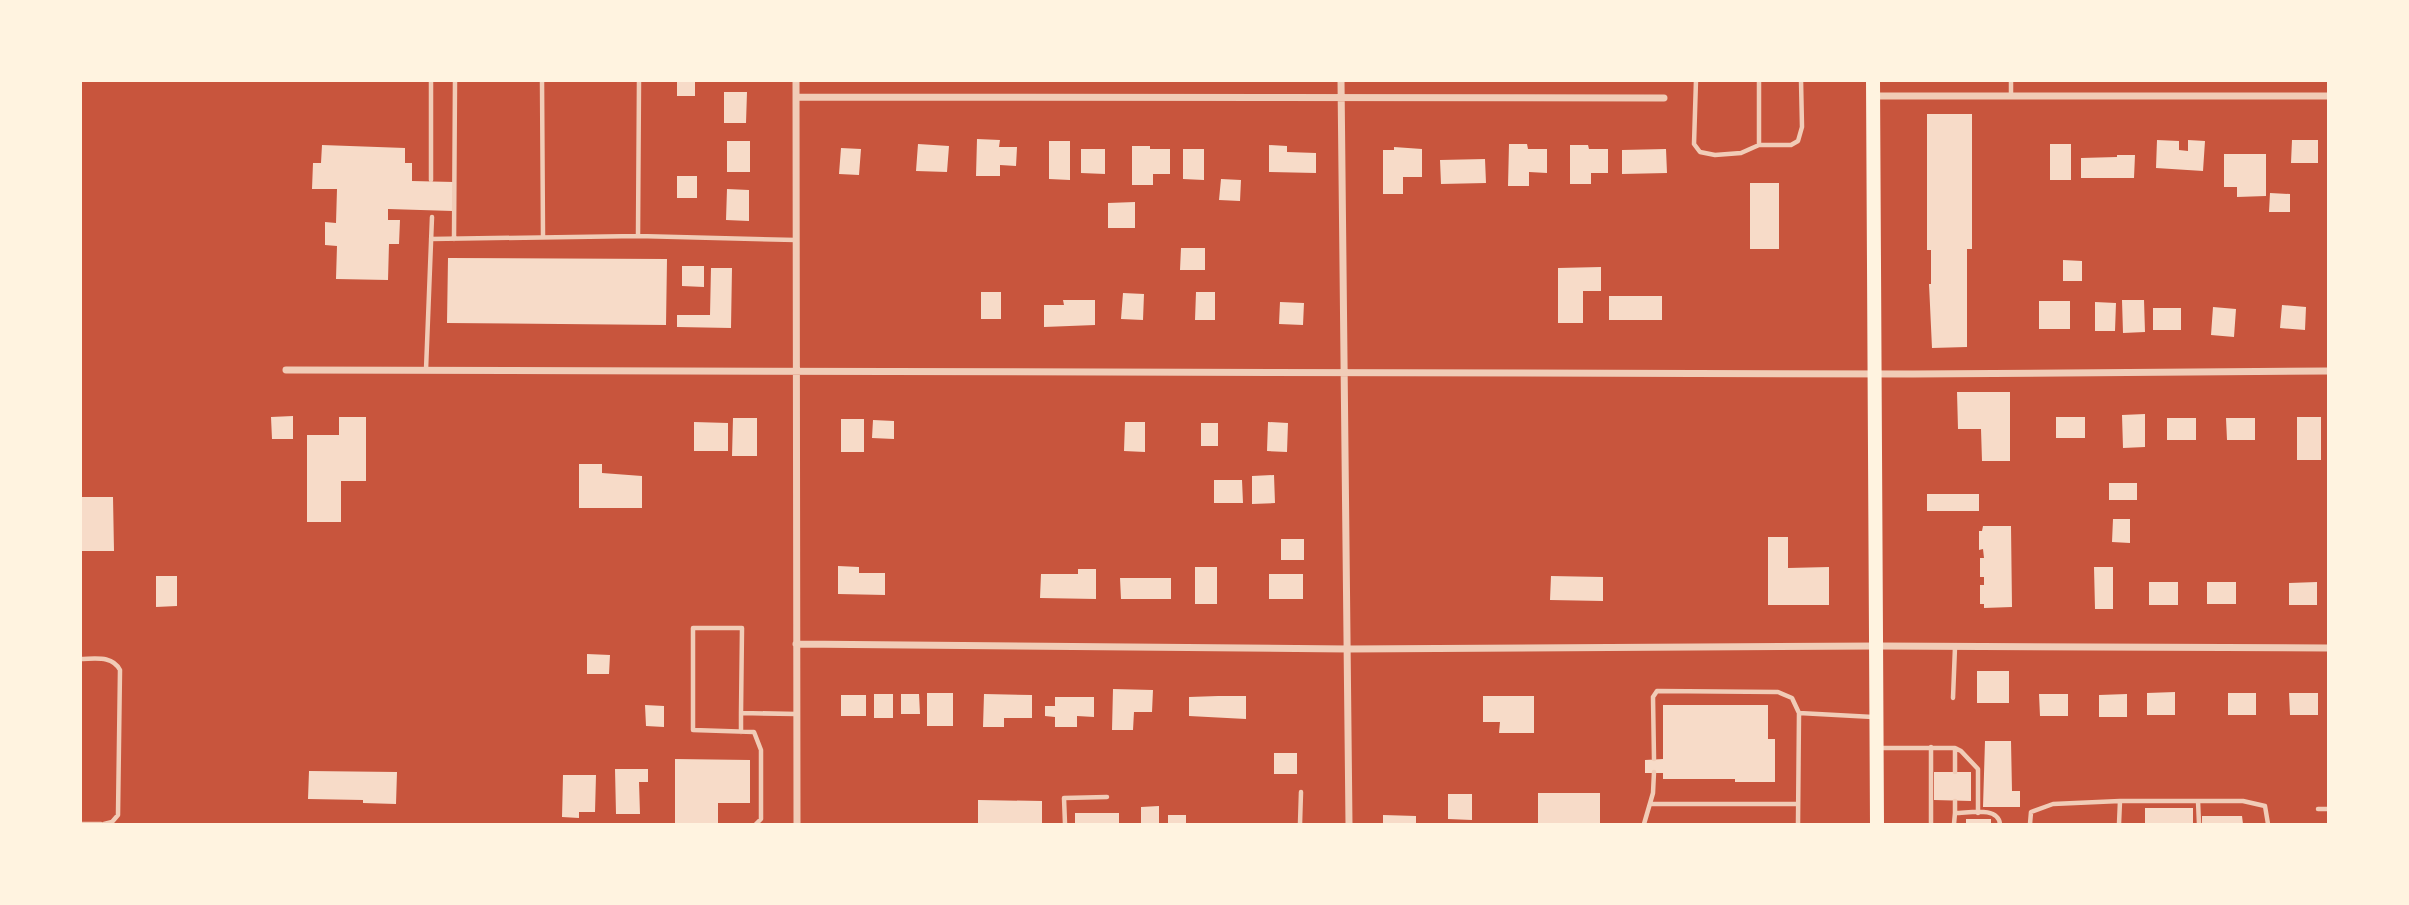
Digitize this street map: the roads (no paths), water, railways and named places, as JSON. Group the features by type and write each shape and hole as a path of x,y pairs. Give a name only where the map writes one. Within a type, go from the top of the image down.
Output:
{"main road":[{"path":"1873,80 1877,824"}],"street":[{"path":"796,80 797,824"},
{"path":"1341,80 1349,824"},
{"path":"796,96 1664,98"},
{"path":"1874,96 2329,96"},
{"path":"286,370 1876,374 2329,371"},
{"path":"796,645 1348,649 1878,646 2329,648"}],"lane":[{"path":"431,80 431,180"},
{"path":"454,239 455,80"},
{"path":"542,80 543,237"},
{"path":"638,236 639,80"},
{"path":"1696,80 1694,144 1700,152 1714,155 1741,153 1759,145 1791,145 1798,141 1802,127 1801,80"},
{"path":"1759,80 1759,145"},
{"path":"2011,80 2011,96"},
{"path":"426,371 432,217"},
{"path":"431,239 638,236 796,240"},
{"path":"741,732 742,628 693,628 693,730 741,732 754,732 761,750 761,819 756,824"},
{"path":"1953,698 1955,646"},
{"path":"80,659 110,659 120,670 118,815 112,822 82,824"},
{"path":"1654,759 1653,697 1657,691 1778,692 1792,698 1799,713 1798,824"},
{"path":"741,713 797,714"},
{"path":"1799,713 1878,717"},
{"path":"1931,747 1931,824"},
{"path":"1877,748 1931,747 1955,748 1961,751 1978,769 1978,813"},
{"path":"1955,748 1955,772"},
{"path":"1644,824 1651,804 1654,772"},
{"path":"1300,824 1301,792"},
{"path":"1065,824 1064,799 1107,797"},
{"path":"1954,824 1955,800"},
{"path":"2119,824 2120,801"},
{"path":"2030,824 2031,812 2053,804 2120,801 2243,801 2264,806 2268,824"},
{"path":"2195,801 2199,824"},
{"path":"1651,804 1797,804"},
{"path":"2318,809 2329,809"},
{"path":"1955,813 1996,814 2000,824"}]}
